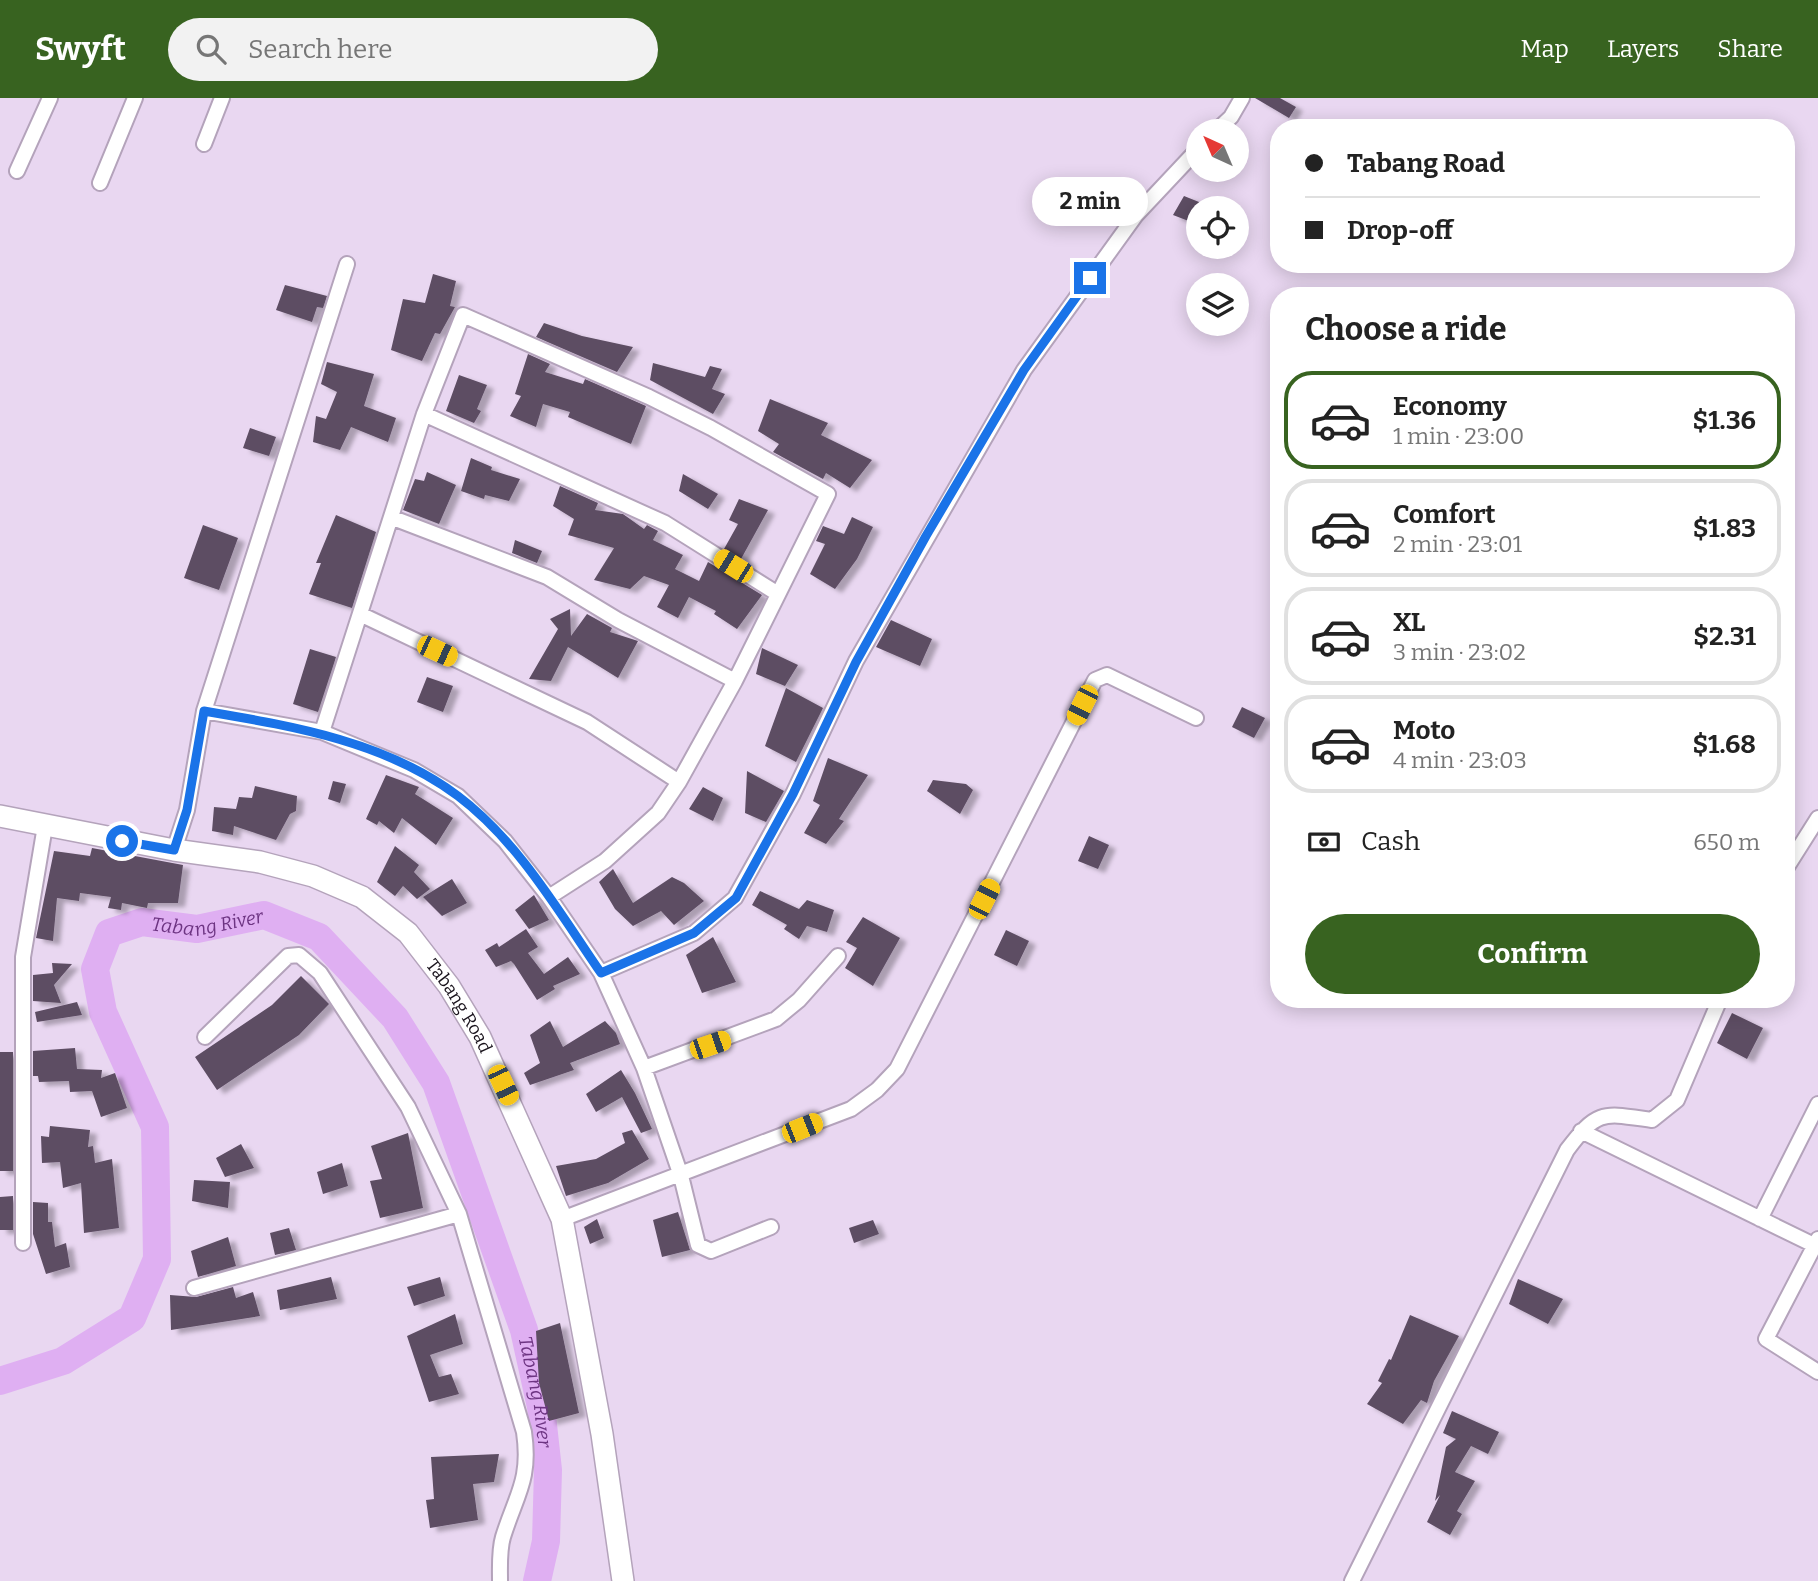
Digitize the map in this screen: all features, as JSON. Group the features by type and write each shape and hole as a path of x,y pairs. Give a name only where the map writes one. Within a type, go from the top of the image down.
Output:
{"main road":[{"name":"Tabang Road","path":"0,816 174,850 260,862 313,876 362,897 408,933 449,986 480,1037 562,1219 602,1434 623,1581"}],"street":[{"path":"17,171 50,98"},
{"path":"100,183 135,98"},
{"path":"204,144 222,98"},
{"path":"1229,119 1242,98"},
{"path":"601,973 694,933 736,898 793,794 856,662 1024,370 1136,215 1186,162"},
{"path":"174,850 187,810 204,711 347,264"},
{"path":"322,732 362,615 424,414 463,315 711,428 828,494 735,681 679,782 657,813 605,861 549,897"},
{"path":"424,414 665,523 778,594"},
{"path":"393,518 547,578 618,620 735,681"},
{"path":"362,615 587,722 679,782"},
{"path":"562,1219 681,1176 851,1109 877,1090 897,1069 1095,680 1107,675 1196,718"},
{"path":"204,711 322,732 414,770 458,796 505,841 549,897 601,973 644,1068 681,1176 698,1245 702,1250 711,1251 771,1227"},
{"path":"1795,854 1818,818"},
{"path":"23,1243 23,957 45,826"},
{"path":"205,1037 288,956 299,955 310,962 408,1107 458,1213 524,1432 528,1461 519,1497 502,1540 500,1581"},
{"path":"644,1068 776,1019 799,1000 838,956"},
{"path":"1352,1581 1567,1150 1581,1131 1602,1116 1614,1114 1652,1120 1677,1100 1716,1008"},
{"path":"1760,1219 1818,1104"},
{"path":"1581,1131 1817,1244 1766,1339 1818,1372"},
{"path":"194,1288 458,1213"}],"building":[{"path":"1255,98 1280,98 1296,107 1289,118"},
{"path":"1184,196 1186,197 1186,220 1173,215"},
{"path":"433,274 456,281 450,306 455,307 440,334 435,333 422,361 391,350 403,299 425,303"},
{"path":"285,285 327,296 323,308 317,307 312,322 276,310"},
{"path":"544,323 582,336 633,347 617,372 536,337"},
{"path":"528,354 550,364 545,372 583,384 585,379 646,406 631,444 568,417 570,412 543,404 536,427 510,416 521,396 515,394"},
{"path":"327,362 374,374 364,406 396,418 388,442 351,427 340,450 313,442 316,416 326,419 337,392 321,384"},
{"path":"653,363 705,377 710,366 722,369 712,389 725,394 713,414 650,380"},
{"path":"459,375 487,385 477,409 481,411 474,423 446,411"},
{"path":"770,399 828,423 821,435 872,460 850,488 826,473 823,479 773,452 779,444 758,431"},
{"path":"250,428 276,437 269,456 243,448"},
{"path":"471,458 492,467 491,470 520,479 509,501 485,495 484,499 461,491"},
{"path":"427,472 456,485 439,524 403,510 415,479 424,481"},
{"path":"683,474 718,494 708,509 679,491"},
{"path":"560,486 598,503 595,510 623,514 644,529 647,525 658,531 653,540 683,555 675,569 699,581 708,562 762,595 737,629 714,614 716,611 689,597 678,618 657,607 669,585 644,576 630,589 594,580 614,548 568,535 574,519 553,506"},
{"path":"739,499 768,510 741,559 724,549 738,524 729,520"},
{"path":"336,515 376,532 352,608 309,594 321,563 316,563"},
{"path":"852,517 873,527 857,559 835,589 810,574 825,544 816,541 823,526 844,534"},
{"path":"203,525 238,538 219,590 184,578"},
{"path":"515,540 542,551 537,563 512,553"},
{"path":"570,609 571,636 587,614 612,628 610,632 638,641 618,678 568,647 551,681 529,679 558,629 550,619"},
{"path":"891,620 932,639 920,666 876,647"},
{"path":"762,648 798,665 785,686 756,674"},
{"path":"310,649 336,657 318,712 293,704"},
{"path":"427,677 453,686 443,712 417,702"},
{"path":"786,688 823,708 796,762 765,746"},
{"path":"1242,707 1265,718 1254,738 1232,727"},
{"path":"828,758 868,775 839,819 844,821 826,844 804,833 820,805 813,801"},
{"path":"747,771 784,791 766,822 745,813"},
{"path":"386,775 419,787 415,794 453,818 436,845 402,818 394,833 379,821 377,825 366,819"},
{"path":"933,780 966,784 973,790 960,814 927,791"},
{"path":"333,781 346,784 340,803 328,799"},
{"path":"255,786 297,796 296,811 290,814 276,840 234,826 233,835 212,831 214,807 236,809 239,797 252,798"},
{"path":"703,787 723,798 713,821 689,809"},
{"path":"1089,836 1109,845 1098,869 1078,861"},
{"path":"395,846 419,865 414,872 430,889 417,899 403,886 395,896 377,882"},
{"path":"92,848 183,865 178,903 148,903 147,908 122,903 121,910 108,908 111,897 80,893 79,901 57,898 53,941 36,938 54,851 90,856"},
{"path":"613,869 633,903 672,877 684,883 704,901 674,925 661,911 633,926 615,909 599,882"},
{"path":"452,879 467,903 442,916 423,897"},
{"path":"760,891 799,909 807,900 834,910 827,932 807,926 799,939 784,929 787,925 752,905"},
{"path":"534,895 549,920 529,929 515,910"},
{"path":"863,917 900,938 873,986 845,968 857,948 846,942"},
{"path":"526,929 538,947 528,953 544,974 568,957 580,974 553,986 555,989 537,1000 511,961 496,967 485,950 497,943 499,947"},
{"path":"1006,930 1029,941 1017,966 994,955"},
{"path":"713,937 736,982 702,993 686,955"},
{"path":"52,963 72,964 54,985 61,1003 33,1001 33,975 53,973"},
{"path":"301,976 329,1004 299,1035 217,1090 195,1057 272,1005"},
{"path":"77,1002 82,1015 37,1022 35,1012"},
{"path":"1732,1013 1763,1028 1747,1059 1717,1043"},
{"path":"550,1021 563,1047 605,1021 616,1033 620,1044 570,1063 574,1070 530,1085 524,1073 540,1063 530,1035"},
{"path":"75,1048 77,1069 102,1070 101,1078 115,1073 127,1108 101,1117 92,1091 70,1092 69,1081 39,1082 38,1076 33,1076 33,1051"},
{"path":"0,1052 13,1052 13,1171 0,1171"},
{"path":"621,1070 652,1129 641,1133 622,1097 596,1112 586,1094"},
{"path":"50,1126 90,1130 88,1147 93,1146 95,1163 112,1159 119,1228 84,1233 81,1183 63,1188 60,1162 42,1163 41,1136 49,1137"},
{"path":"632,1130 649,1159 608,1183 566,1196 556,1166 596,1159 625,1143 622,1133"},
{"path":"408,1133 423,1208 380,1218 370,1181 382,1179 371,1146"},
{"path":"241,1144 254,1168 225,1177 216,1158"},
{"path":"342,1163 348,1186 323,1194 317,1172"},
{"path":"194,1180 230,1182 228,1208 192,1201"},
{"path":"13,1196 13,1230 0,1230 0,1197"},
{"path":"33,1202 48,1203 48,1222 52,1222 55,1247 66,1243 70,1267 46,1274 33,1234"},
{"path":"678,1212 690,1250 662,1257 653,1220"},
{"path":"597,1219 604,1238 590,1244 584,1227"},
{"path":"873,1220 879,1234 854,1243 849,1228"},
{"path":"289,1228 296,1250 275,1255 270,1233"},
{"path":"228,1237 236,1266 198,1277 191,1251"},
{"path":"331,1277 337,1299 280,1310 277,1290"},
{"path":"440,1277 445,1296 414,1306 407,1287"},
{"path":"1518,1279 1563,1299 1548,1324 1509,1304"},
{"path":"233,1287 236,1298 253,1292 260,1316 171,1330 170,1295 196,1297"},
{"path":"455,1314 463,1344 430,1355 439,1377 451,1374 459,1394 429,1402 407,1336"},
{"path":"1410,1315 1459,1336 1434,1381 1427,1403 1421,1400 1403,1424 1367,1404 1382,1383 1378,1381 1389,1359 1391,1360"},
{"path":"560,1323 579,1413 549,1421 539,1383 536,1331"},
{"path":"1452,1411 1499,1432 1488,1454 1471,1446 1455,1472 1475,1481 1457,1511 1462,1514 1450,1535 1427,1522 1440,1495 1435,1501 1446,1447 1456,1439 1443,1433"},
{"path":"499,1454 494,1482 473,1484 478,1520 430,1528 426,1500 434,1499 431,1457"}],"waterway":[{"name":"Tabang River","path":"0,1381 63,1361 132,1318 157,1259 155,1127 103,1012 95,969 109,933 142,922 197,929 264,915 319,937 395,1018 436,1083 524,1330 541,1407 548,1470 546,1541 537,1581"}],"route":[{"path":"122,841 174,850 187,810 204,711 322,732 414,770 458,796 505,841 549,897 601,973 694,933 736,898 793,794 856,662 926,536 1024,370 1090,278"}]}
